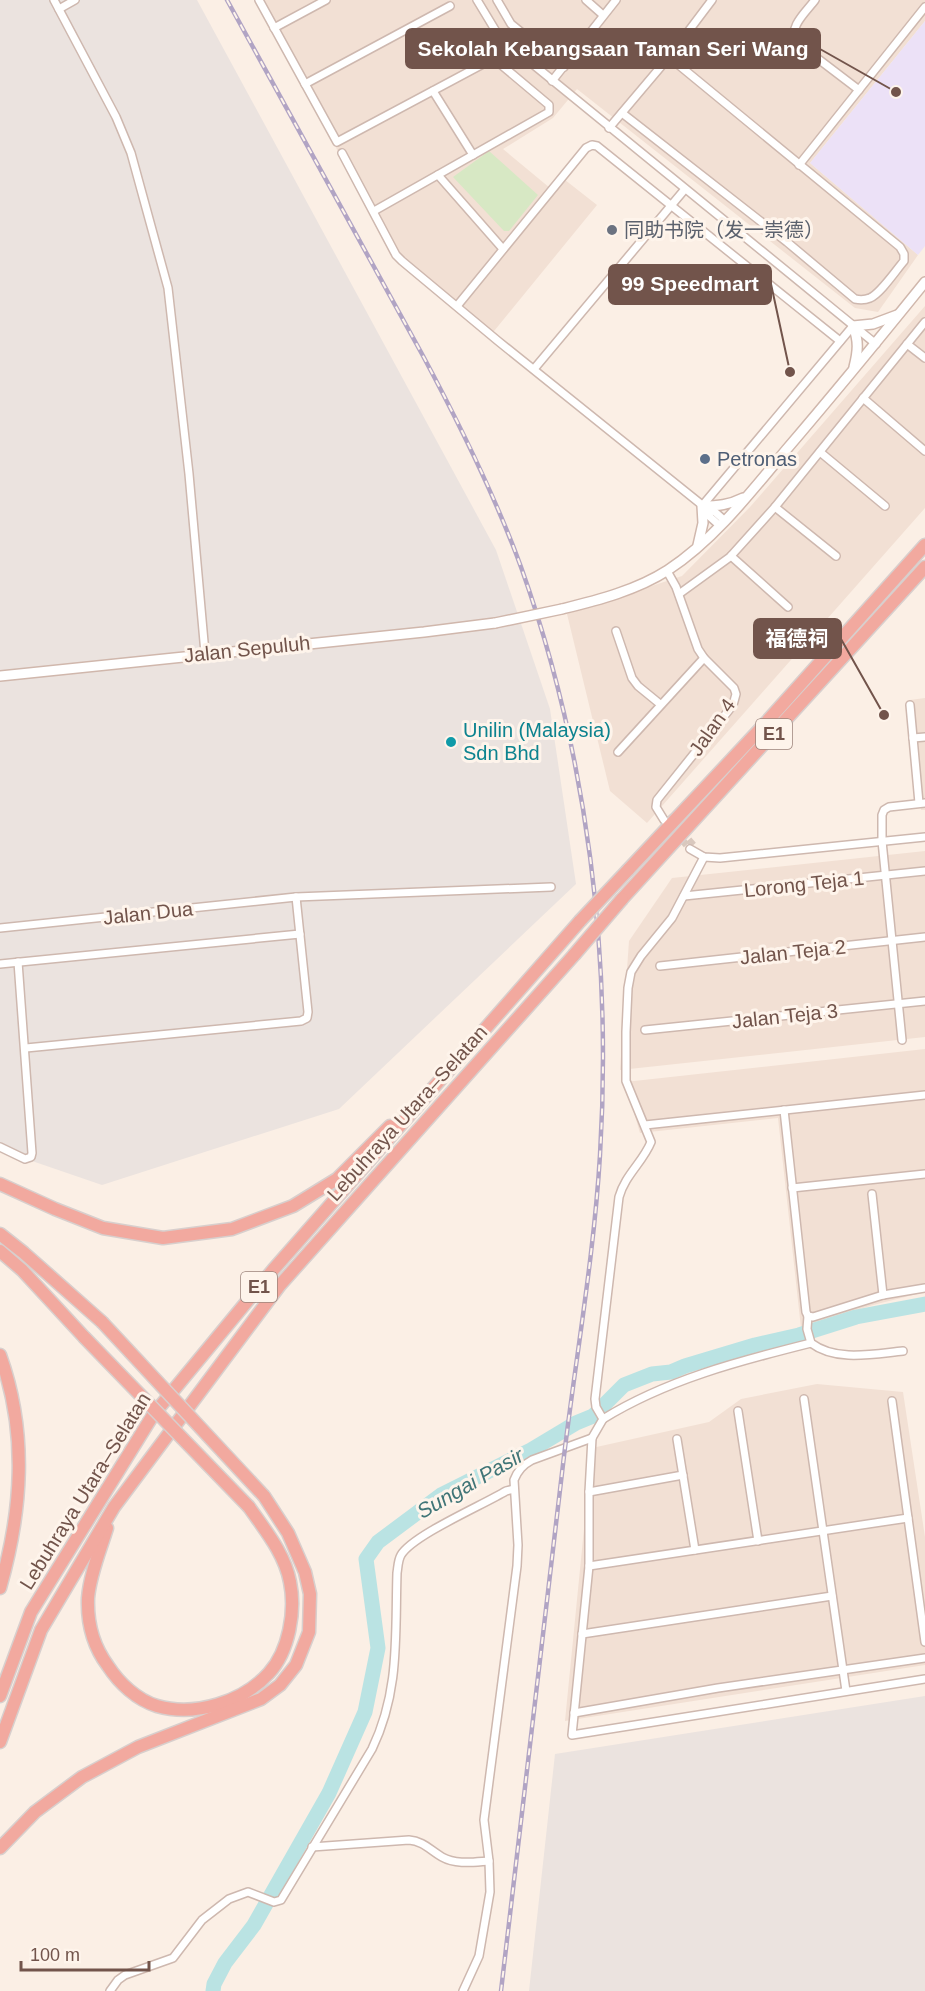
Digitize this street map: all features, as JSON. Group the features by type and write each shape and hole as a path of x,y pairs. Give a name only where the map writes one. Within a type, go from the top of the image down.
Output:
{"highway":[{"name":"Lebuhraya Utara–Selatan","path":"0,1696 31,1612 153,1415 273,1270 580,921 763,726 925,545"},
{"name":"Lebuhraya Utara–Selatan","path":"0,1742 41,1630 114,1507 280,1285 622,899 925,567"},
{"path":"0,1184 104,1228 163,1238 232,1229 293,1206 337,1179 387,1130 518,984 568,935"},
{"path":"0,1234 102,1322 264,1496 288,1533 305,1572 310,1594 309,1632 296,1665 280,1685 261,1699 138,1747 82,1777 35,1812 0,1848"},
{"path":"0,1251 22,1270 249,1507 284,1562 290,1582 292,1605 290,1626 284,1648 270,1672 253,1687 228,1701 208,1707 156,1706 124,1686 111,1671 92,1639 88,1597 92,1574 114,1507"},
{"path":"0,1355 14,1408 19,1442 19,1490 12,1541 0,1588"}],"main road":[{"name":"Jalan Sepuluh","path":"0,676 424,632 495,622 594,601 645,582 667,571 696,550 749,495 853,372 925,282"},
{"path":"853,372 858,338 853,326 881,322 899,315"},
{"path":"696,550 705,508 731,504 749,495"}],"street":[{"path":"54,0 116,117 131,153 168,288 189,474 205,653"},
{"path":"59,9 75,0"},
{"path":"259,0 337,142 513,48"},
{"path":"274,28 326,0"},
{"path":"477,0 497,33 513,48 876,344"},
{"path":"497,0 511,24 564,67"},
{"path":"586,0 603,15"},
{"path":"552,81 616,0"},
{"path":"609,128 669,57 712,0"},
{"path":"815,0 794,28 793,36 796,42 859,90"},
{"path":"305,84 450,6"},
{"path":"799,165 925,7"},
{"path":"622,113 855,299 872,298 904,261 904,254 900,247 669,57"},
{"path":"374,211 549,112 549,105 493,58"},
{"path":"434,91 473,155"},
{"path":"457,306 586,148 592,145 597,146 840,341"},
{"path":"342,153 396,255 705,508 710,517 722,523"},
{"path":"438,175 503,249"},
{"path":"534,369 685,189"},
{"path":"678,594 731,556 820,453 925,321"},
{"path":"705,508 853,326"},
{"path":"907,344 925,358"},
{"path":"863,398 925,451"},
{"path":"820,453 885,506"},
{"path":"775,507 836,556"},
{"path":"731,556 788,607"},
{"name":"Jalan 4","path":"664,816 656,805 660,797 733,705 735,699 734,688 704,658 694,640 678,594 667,571"},
{"path":"616,631 632,678 660,704"},
{"path":"618,752 704,658"},
{"path":"902,1040 882,842 882,815 884,810 922,803 910,705"},
{"path":"913,738 925,737"},
{"path":"602,1417 596,1407 595,1398 619,1197 627,1177 651,1142 626,1080 628,988 631,972 672,918 684,896 697,851 720,858 925,837"},
{"name":"Lorong Teja 1","path":"684,896 925,871"},
{"name":"Jalan Dua","path":"0,928 296,897 551,887"},
{"path":"26,1048 300,1021 307,1018 296,897"},
{"path":"0,964 300,934"},
{"name":"Jalan Teja 2","path":"660,966 925,938"},
{"path":"0,1148 26,1159 31,1157 32,1153 18,962"},
{"name":"Jalan Teja 3","path":"645,1030 925,1001"},
{"path":"645,1125 925,1095"},
{"path":"784,1110 809,1336 827,1352 871,1354 903,1351"},
{"path":"792,1188 925,1174"},
{"path":"872,1194 883,1295"},
{"path":"808,1316 813,1317 883,1295 925,1288"},
{"path":"809,1336 753,1358 684,1380 602,1417 592,1438 589,1566 572,1735 925,1679"},
{"path":"804,1399 846,1691"},
{"path":"892,1401 925,1642"},
{"path":"738,1411 758,1541"},
{"path":"463,1991 481,1951 490,1892 484,1820 517,1566 518,1545 514,1489 517,1472 532,1460 592,1438"},
{"path":"677,1439 695,1550"},
{"path":"589,1491 683,1475"},
{"path":"110,1991 125,1975 173,1958 202,1920 229,1899 249,1892 274,1902 281,1899 381,1731 393,1684 397,1573 401,1556 407,1548 426,1534 506,1491 514,1489"},
{"path":"589,1566 908,1518"},
{"path":"582,1634 832,1596"},
{"path":"574,1713 718,1688 925,1658"},
{"path":"312,1847 409,1840 422,1842 442,1857 452,1861 489,1861"}],"shaded area":[{"path":"0,0 197,0 496,550 550,709 576,884 339,1109 102,1185 0,1150"},
{"path":"254,0 925,0 925,21 810,163 918,255 878,312 855,308 577,89 553,118 503,149 550,188 560,176 597,205 490,336 400,263"},
{"path":"925,21 925,246 918,255 810,163"},
{"path":"925,306 925,508 647,823 610,791 567,614 682,576 750,507"},
{"path":"925,698 925,810 921,810 910,700"},
{"path":"925,851 925,1037 620,1070 629,941 672,878"},
{"path":"925,1049 925,1292 873,1305 801,1328 778,1118 640,1133 625,1082"},
{"path":"817,1384 903,1392 925,1537 925,1665 565,1721 592,1448 709,1422 741,1399"},
{"path":"925,1696 925,1991 529,1991 555,1754"}],"green space":[{"path":"489,151 538,195 509,231 504,231 453,177"}],"waterway":[{"name":"Sungai Pasir","path":"213,1991 214,1984 225,1963 254,1925 329,1793 365,1712 378,1648 366,1559 378,1542 441,1495 593,1416 624,1385 652,1374 671,1372 755,1345 799,1335 856,1317 925,1304"}],"tunnel":[{"path":"668,816 694,846"},
{"path":"668,824 690,849"}],"railway":[{"path":"227,0 422,354 488,485 521,567 544,638 579,783 590,857 598,932 602,1006 603,1081 600,1155 589,1268 564,1456 501,1991"}],"place":[{"name":"Sekolah Kebangsaan Taman Seri Wang","path":"896,92"},
{"name":"同助书院（发一崇德）","path":"612,230"},
{"name":"99 Speedmart","path":"790,372"},
{"name":"Petronas","path":"705,459"},
{"name":"福德祠","path":"884,715"},
{"name":"Unilin (Malaysia) Sdn Bhd","path":"451,742"}]}
